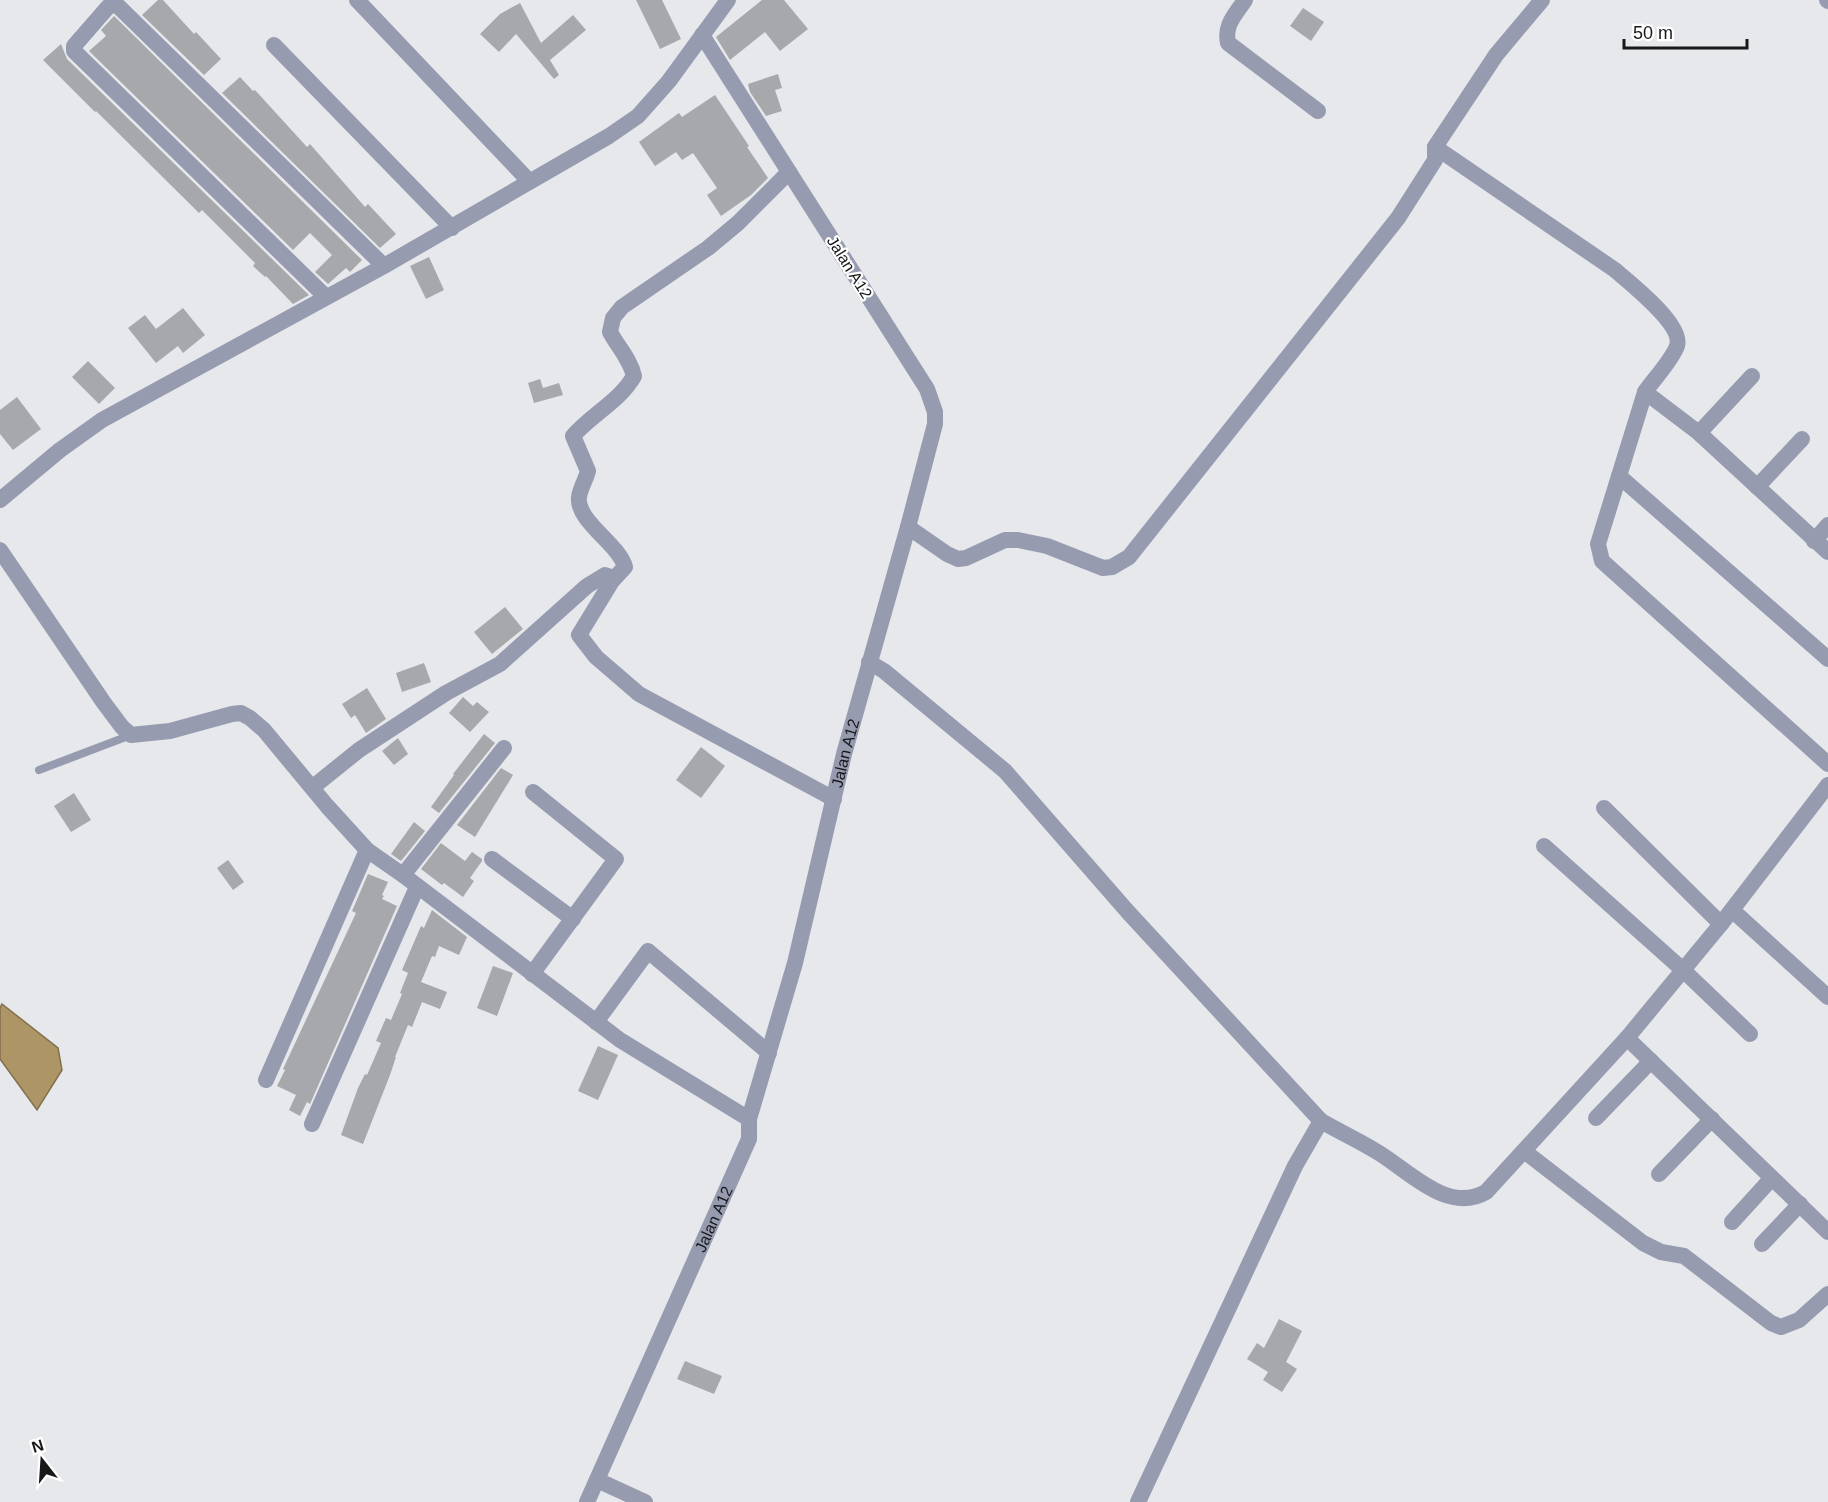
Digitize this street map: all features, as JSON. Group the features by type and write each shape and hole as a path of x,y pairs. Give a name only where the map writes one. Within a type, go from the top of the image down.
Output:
{"street":[{"path":"357,0 529,181"},
{"path":"0,500 60,450 102,420 452,228 609,136 638,116 669,81 728,0"},
{"path":"1245,0 1227,26 1228,43 1318,111"},
{"path":"909,527 947,554 958,559 966,558 1005,540 1018,540 1047,546 1103,568 1112,567 1129,557 1398,218 1435,160 1436,147 1496,55 1542,0"},
{"path":"326,297 74,51 74,46 112,5 118,6 384,266"},
{"name":"Jalan A12","path":"587,1502 749,1139 749,1119 795,963 844,754 909,527 935,424 935,412 927,389 702,35"},
{"path":"274,45 452,228"},
{"path":"1436,147 1614,270 1636,288 1672,324 1678,338 1676,348 1644,392 1598,544 1602,561 1828,764"},
{"path":"789,172 715,242 622,307 613,318 610,332 631,363 634,376 628,387 581,426 573,436 588,471 579,496 580,508 625,567 612,581 579,635 596,657 639,694 834,799"},
{"path":"1699,434 1752,376"},
{"path":"1644,392 1699,434 1828,552"},
{"path":"1757,487 1802,440"},
{"path":"1619,476 1828,659"},
{"path":"1814,541 1828,525"},
{"path":"0,550 104,703 131,735 170,731 205,720 241,713 250,718 264,730 367,850 620,1040 749,1119"},
{"path":"313,787 359,750 436,700 501,664 587,586 605,575 611,576 612,581"},
{"path":"869,662 884,670 1005,771 1128,912 1321,1121 1378,1152 1436,1192 1454,1198 1476,1198 1486,1192 1627,1038 1721,924 1828,785"},
{"path":"403,875 504,748"},
{"path":"532,974 616,859 533,792"},
{"path":"1604,808 1721,924"},
{"path":"1544,846 1683,970 1750,1034"},
{"path":"266,1080 367,850"},
{"path":"492,859 573,919"},
{"path":"312,1124 417,887"},
{"path":"1732,910 1828,997"},
{"path":"596,1022 648,951 769,1053"},
{"path":"1627,1038 1828,1232"},
{"path":"1596,1118 1651,1061"},
{"path":"1659,1174 1712,1119"},
{"path":"1138,1502 1295,1166 1321,1121"},
{"path":"1524,1151 1643,1243 1661,1252 1684,1256 1771,1323 1781,1327 1799,1320 1828,1294"},
{"path":"1732,1221 1772,1178"},
{"path":"1762,1244 1800,1204"},
{"path":"597,1480 645,1502"}],"lane":[{"path":"39,770 131,735"}],"shaded area":[{"path":"2,1004 58,1048 62,1070 37,1110 0,1059 0,1008"}],"building":[{"path":"158,0 163,0 221,59 204,75 142,15"},
{"path":"636,0 662,0 681,39 660,49"},
{"path":"762,0 784,0 808,29 780,51 765,32 730,60 716,37"},
{"path":"520,3 541,43 573,15 586,30 550,60 559,75 554,79 516,34 499,52 480,34 500,14"},
{"path":"1303,8 1324,22 1311,41 1290,26"},
{"path":"114,16 362,260 350,272 346,268 328,284 315,272 332,255 310,233 293,250 89,51 106,36 101,30"},
{"path":"61,44 67,59 309,295 293,304 253,266 255,263 202,210 199,213 43,60"},
{"path":"778,74 782,88 775,90 782,111 766,116 750,92 748,84"},
{"path":"240,77 253,91 255,90 307,147 310,144 365,207 368,204 396,234 380,248 222,93"},
{"path":"715,95 768,178 751,195 721,216 707,195 717,188 693,153 682,160 676,152 655,166 639,142 679,113 682,117"},
{"path":"429,257 444,290 426,299 410,266"},
{"path":"183,308 205,335 183,353 178,346 156,363 128,328 145,315 156,329"},
{"path":"88,361 115,388 99,404 72,377"},
{"path":"540,379 543,388 559,383 563,395 534,403 528,383"},
{"path":"17,397 41,429 13,450 0,434 0,410"},
{"path":"505,607 523,629 492,654 474,632"},
{"path":"424,663 431,682 402,692 396,673"},
{"path":"367,688 386,719 366,733 355,715 351,718 342,704"},
{"path":"463,697 473,706 477,702 489,712 470,732 449,713"},
{"path":"484,734 495,743 439,813 431,807"},
{"path":"398,738 408,754 394,765 382,751"},
{"path":"701,747 725,766 701,798 676,780"},
{"path":"501,768 513,775 475,837 457,825"},
{"path":"74,793 91,820 71,832 54,806"},
{"path":"414,822 425,831 401,861 391,854"},
{"path":"441,843 465,861 472,852 482,859 470,878 474,881 463,897 421,869"},
{"path":"228,860 244,882 233,890 217,868"},
{"path":"368,874 388,882 382,899 397,906 310,1104 307,1102 300,1116 289,1110 296,1095 277,1086 356,913 352,911"},
{"path":"432,910 467,937 459,955 439,946 435,957 432,956 421,982 447,992 440,1009 422,1002 412,1027 408,1025 363,1144 341,1135 358,1088 365,1074 367,1075 381,1043 376,1041 386,1018 391,1020 402,994 400,993 408,973 402,970 421,926 424,928"},
{"path":"493,966 513,973 497,1016 477,1008"},
{"path":"598,1046 618,1055 598,1100 578,1091"},
{"path":"1279,1319 1302,1331 1286,1362 1297,1369 1282,1392 1263,1380 1268,1372 1247,1359 1257,1343 1264,1348"},
{"path":"685,1361 722,1376 714,1394 677,1379"}]}
